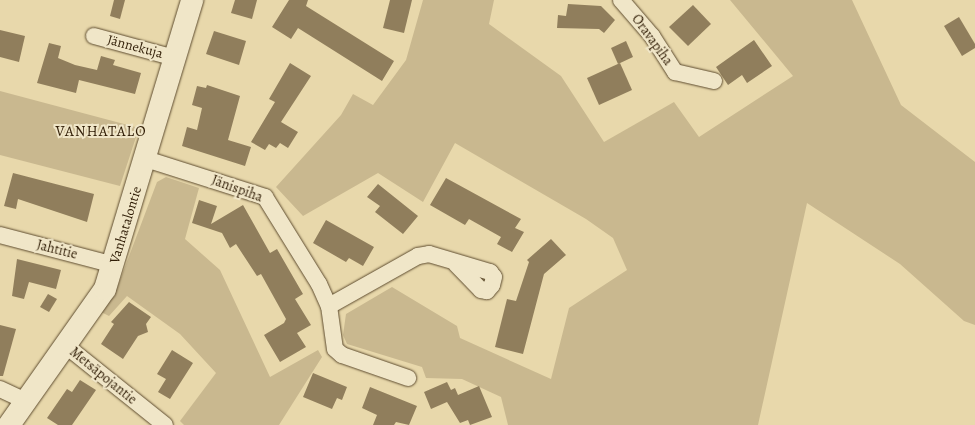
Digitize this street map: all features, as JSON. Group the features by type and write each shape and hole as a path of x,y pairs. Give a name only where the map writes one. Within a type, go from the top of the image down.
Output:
{"street":[{"name":"Vanhatalontie","path":"9,425 105,289 146,159 192,0"},
{"name":"Oravapiha","path":"621,0 652,36 675,72 714,81"},
{"name":"Jännekuja","path":"94,36 175,58"},
{"name":"Jänispiha","path":"146,159 266,197 319,284 329,306 335,349 342,354 408,378"},
{"name":"Jahtitie","path":"0,235 114,265"},
{"path":"329,306 418,256 442,257 456,264"},
{"name":"Metsäpojantie","path":"65,345 165,425"},
{"path":"0,389 26,401"}],"shaded area":[{"path":"423,0 494,0 489,24 561,76 604,142 674,102 699,137 793,76 730,0 852,0 901,105 975,162 975,325 964,321 900,264 807,203 758,425 508,425 501,397 462,379 426,378 422,367 347,344 343,335 346,314 392,287 457,326 460,338 551,379 569,308 627,270 613,238 586,219 455,143 423,202 378,173 303,216 276,187 341,115 353,94 373,105 406,60"},
{"path":"0,91 139,128 120,186 0,155"},
{"path":"166,177 199,188 185,239 220,270 270,377 318,350 322,357 279,425 184,425 180,421 216,373 180,334 127,296 109,316 101,312 117,288 157,182"}],"building":[{"path":"114,0 125,0 120,19 110,16"},
{"path":"235,0 257,0 252,19 231,13"},
{"path":"289,0 308,0 306,6 394,61 382,81 298,28 291,39 272,27"},
{"path":"390,0 412,0 404,33 383,28"},
{"path":"568,4 601,6 615,20 604,33 599,29 557,28 558,15 566,16"},
{"path":"693,5 711,24 688,46 669,27"},
{"path":"959,17 975,44 975,48 962,56 944,26"},
{"path":"0,30 25,36 19,62 0,57"},
{"path":"214,31 246,41 239,65 206,54"},
{"path":"754,40 772,66 747,83 742,75 728,85 716,67"},
{"path":"626,41 633,57 618,64 611,48"},
{"path":"49,43 61,46 58,58 75,65 97,70 101,56 115,60 113,65 141,73 135,94 79,80 76,93 37,83"},
{"path":"290,63 311,76 281,122 298,132 288,148 280,143 276,148 269,144 265,150 251,142 275,102 269,99"},
{"path":"620,63 632,90 599,105 587,78"},
{"path":"207,85 240,96 228,140 251,147 245,166 182,146 187,127 197,130 202,108 192,105 197,86 206,88"},
{"path":"13,173 94,194 87,222 18,199 16,209 4,206"},
{"path":"446,178 521,219 515,228 524,232 512,252 497,244 501,237 469,219 465,225 430,205"},
{"path":"378,184 418,216 403,234 375,212 380,206 367,197"},
{"path":"199,200 217,206 211,224 243,205 270,253 277,249 303,294 295,299 311,325 297,333 306,347 280,362 264,335 284,323 286,319 261,274 257,276 236,244 230,248 222,233 192,223"},
{"path":"326,220 374,247 363,266 349,258 346,262 313,243"},
{"path":"551,239 566,255 544,274 523,354 495,347 507,299 516,301 529,262 527,260"},
{"path":"17,259 61,270 56,289 29,282 24,299 12,296"},
{"path":"48,294 57,299 49,312 40,307"},
{"path":"129,302 151,317 146,324 148,332 138,336 123,359 101,344 114,324 111,322"},
{"path":"0,325 16,329 3,376 0,376"},
{"path":"172,350 193,363 170,399 158,392 166,379 157,374"},
{"path":"313,373 347,387 342,400 337,398 332,409 303,397"},
{"path":"80,380 96,390 72,425 58,425 47,418 67,389 72,392"},
{"path":"447,382 451,390 455,388 458,395 479,386 492,417 470,425 468,420 460,423 447,402 431,409 424,392"},
{"path":"370,387 417,406 409,425 396,422 394,425 373,425 377,415 362,408"}],"district":[{"name":"VANHATALO","path":"101,132"}]}
